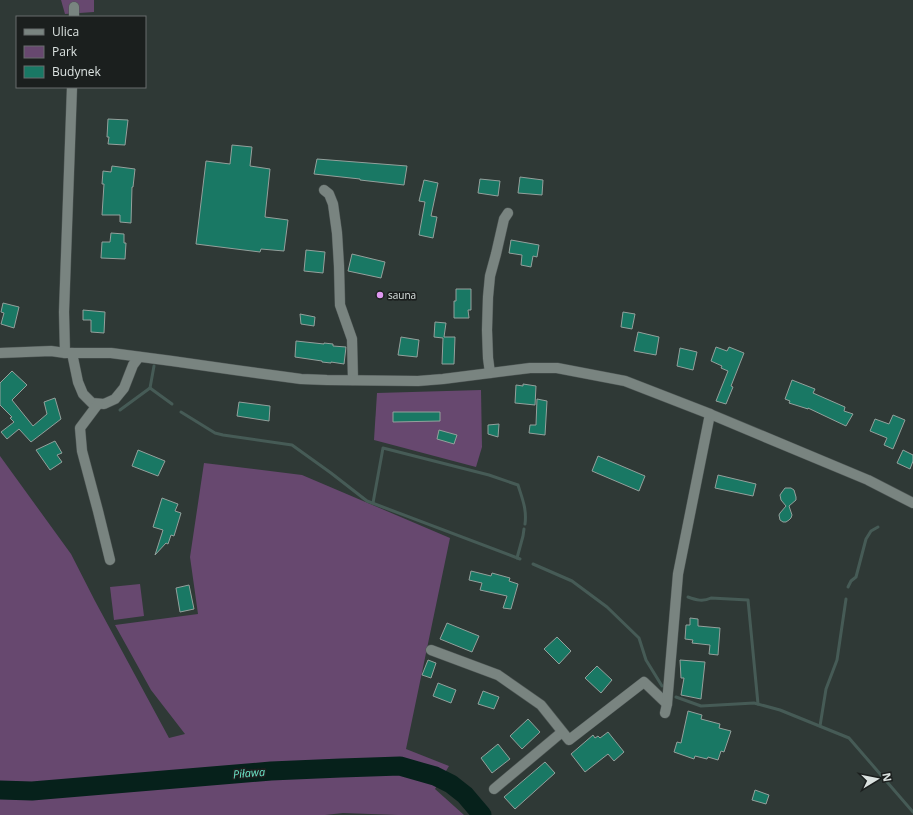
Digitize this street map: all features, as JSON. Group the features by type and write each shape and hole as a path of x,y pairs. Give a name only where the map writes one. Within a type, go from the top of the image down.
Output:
{"street":[{"path":"72,88 64,312 68,353 83,394 92,403 98,404 104,404 115,399 124,388 133,365 139,357"},
{"path":"324,190 329,194 337,233 340,305 352,339 353,380"},
{"path":"490,373 487,330 490,276 504,219 508,213"},
{"path":"0,353 51,351 68,353 111,353 301,379 327,380 414,381 443,379 530,368 557,368 625,381 710,414 868,480 913,503"},
{"path":"98,404 80,428 82,452 110,560"},
{"path":"431,650 498,676 541,705 569,740 644,682 666,708 678,574 710,414"},
{"path":"494,788 562,732"}],"green space":[{"path":"61,0 94,0 94,12 65,14"},
{"path":"481,390 482,447 476,467 374,440 377,393"},
{"path":"0,456 71,554 169,738 185,734 151,690 115,625 198,614 190,557 204,463 302,475 450,538 406,749 449,766 435,789 464,815 343,813 325,815 0,815"},
{"path":"140,584 144,616 114,620 110,587"}],"shaded area":[{"path":"453,781 458,784 489,815 472,815 463,803 448,789"}],"building":[{"path":"108,119 128,120 125,145 108,144"},
{"path":"232,145 252,147 250,166 270,169 265,217 288,220 284,251 261,249 260,252 196,244 206,161 230,164"},
{"path":"317,159 407,166 404,185 314,174"},
{"path":"112,166 135,169 132,187 131,223 120,222 120,215 102,215 104,184 102,184 103,171 111,172"},
{"path":"520,177 543,180 542,195 518,193"},
{"path":"480,179 500,181 498,196 478,193"},
{"path":"424,180 438,183 431,216 437,217 433,238 419,235 425,202 419,201"},
{"path":"111,233 124,234 124,243 126,243 125,259 101,258 102,242 110,242"},
{"path":"511,240 539,245 537,257 533,256 531,267 521,265 522,255 509,253"},
{"path":"306,250 325,252 323,273 304,271"},
{"path":"352,254 385,262 381,278 348,271"},
{"path":"456,289 471,289 471,310 468,310 469,318 454,318"},
{"path":"3,303 19,307 14,328 1,324 4,313 1,312"},
{"path":"83,310 105,312 104,333 91,332 91,320 83,320"},
{"path":"623,312 635,314 632,329 621,327"},
{"path":"300,314 315,317 314,326 301,324"},
{"path":"435,322 446,323 444,337 455,337 454,364 442,364 443,338 434,337"},
{"path":"638,332 659,337 656,355 634,351"},
{"path":"401,337 419,340 417,357 398,355"},
{"path":"296,341 333,344 333,346 346,347 344,364 295,357"},
{"path":"716,347 727,351 729,347 744,353 731,386 733,387 726,404 716,401 728,371 721,368 722,366 711,361"},
{"path":"680,348 697,352 693,370 677,366"},
{"path":"12,371 27,385 12,400 33,426 47,414 44,402 55,398 61,419 31,442 19,429 7,439 1,432 14,422 10,418 12,417 0,405 0,383"},
{"path":"792,380 815,389 813,393 845,407 844,411 853,414 846,426 808,408 789,403 790,401 785,399"},
{"path":"523,384 536,386 535,405 515,403 516,385 523,386"},
{"path":"537,399 547,401 545,435 529,433 530,425 536,425"},
{"path":"239,402 270,406 269,421 237,416"},
{"path":"393,412 440,412 440,421 393,422"},
{"path":"893,415 905,420 893,449 884,445 887,438 870,431 875,419 889,424"},
{"path":"499,424 498,437 488,434 488,425"},
{"path":"439,430 457,435 454,444 437,439"},
{"path":"55,441 62,453 57,455 62,462 50,470 36,450"},
{"path":"138,450 165,461 158,476 132,466"},
{"path":"903,450 913,455 913,461 910,469 897,463"},
{"path":"598,456 645,476 639,491 592,471"},
{"path":"718,475 756,484 753,496 715,488"},
{"path":"785,488 791,488 794,490 796,500 789,506 792,515 791,518 786,522 783,522 780,520 779,515 786,506 781,500 780,495"},
{"path":"162,498 178,504 175,511 181,513 174,536 171,535 168,544 166,543 155,555 163,530 153,527"},
{"path":"471,571 491,576 492,573 510,578 509,581 518,584 511,609 503,608 507,596 480,590 482,583 469,580"},
{"path":"189,585 194,609 180,612 176,588"},
{"path":"690,618 698,619 698,626 720,628 718,655 709,654 710,645 692,643 693,640 685,639 686,625 690,625"},
{"path":"447,623 479,636 472,652 440,639"},
{"path":"557,637 571,651 559,664 544,649"},
{"path":"428,660 436,663 431,678 422,675"},
{"path":"680,660 705,662 701,699 681,695 684,678 681,678"},
{"path":"597,666 612,680 601,693 585,678"},
{"path":"438,683 456,690 451,703 433,696"},
{"path":"483,691 499,697 494,709 478,704"},
{"path":"688,711 702,715 701,719 720,724 719,728 731,731 724,752 721,751 718,760 708,757 707,759 695,756 694,759 674,752 677,742 681,743"},
{"path":"528,719 540,732 522,749 510,736"},
{"path":"608,732 624,752 614,761 608,754 585,772 571,754 593,735 595,738 598,736 600,738"},
{"path":"498,744 510,759 492,773 481,758"},
{"path":"545,762 555,773 515,809 504,797"},
{"path":"755,790 769,795 766,804 752,800"}],"waterway":[{"path":"150,388 154,366"},
{"path":"120,410 150,388 172,404"},
{"path":"181,412 215,433 292,445 367,501 520,559"},
{"path":"373,503 383,448 489,475 518,485 525,508 525,524"},
{"path":"848,587 851,581 856,577 866,539 871,531 878,527"},
{"path":"517,558 524,529"},
{"path":"533,564 572,581 607,607 639,638 646,660 662,686"},
{"path":"688,597 700,600 711,598 748,600 758,704"},
{"path":"820,726 826,689 837,660 846,599"},
{"path":"676,697 701,706 754,703 780,710 849,738 913,812"},
{"name":"Piława","path":"0,790 32,791 271,771 400,766 435,776 451,784 465,795 482,815"}],"place":[{"name":"sauna","path":"380,295"}]}
